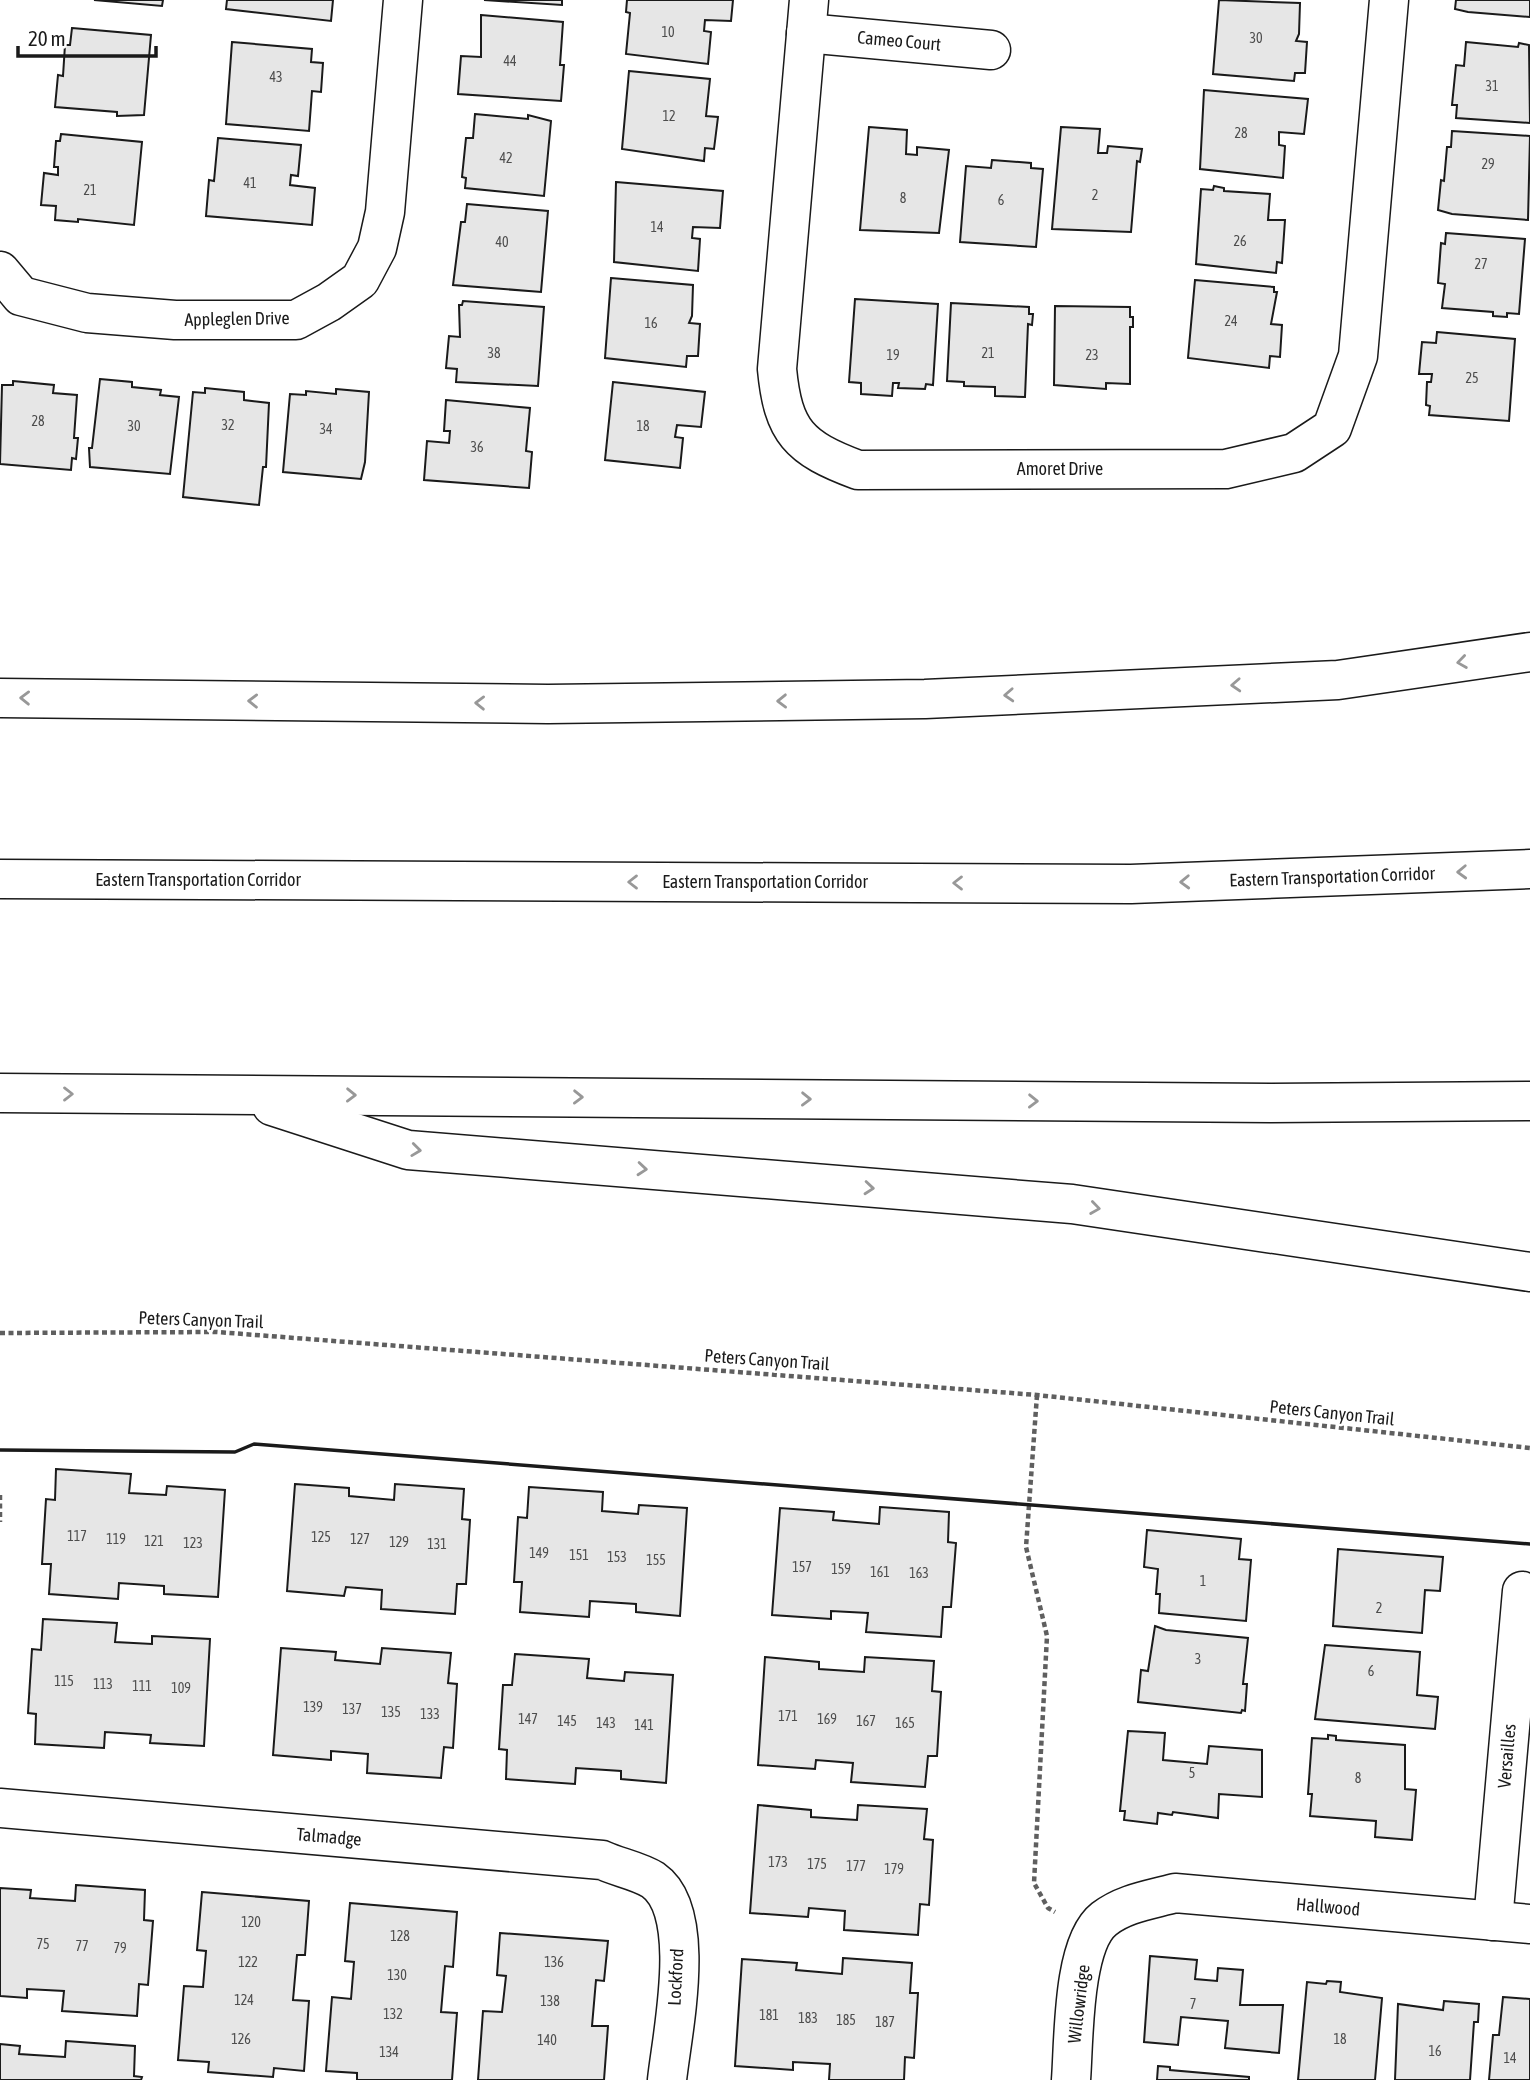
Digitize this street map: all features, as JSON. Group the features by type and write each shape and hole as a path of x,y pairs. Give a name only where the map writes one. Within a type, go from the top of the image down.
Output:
{"main road":[{"name":"Appleglen Drive","path":"0,271 21,296 87,313 175,320 296,320 329,302 360,280 377,248 385,212 403,0"},
{"name":"Amoret Drive","path":"808,16 777,369 780,401 792,430 823,457 858,470 1226,469 1294,453 1332,428 1358,356 1388,0"},
{"name":"Cameo Court","path":"808,16 991,50"},
{"path":"0,698 548,704 925,699 1338,680 1530,652"},
{"name":"Eastern Transportation Corridor","path":"0,879 1131,884 1530,869"},
{"path":"0,1093 1271,1103 1530,1101"},
{"path":"233,1094 408,1150 1072,1204 1530,1272"},
{"name":"Versailles","path":"1493,1921 1522,1591"},
{"name":"Talmadge","path":"0,1808 602,1860 654,1881"},
{"name":"Lockford","path":"654,1881 670,1902 677,1928 680,1970 667,2080"},
{"name":"Hallwood","path":"1093,1933 1102,1920 1128,1905 1175,1894 1530,1924"},
{"name":"Willowridge","path":"1071,2080 1079,1982 1093,1933"}],"path":[{"name":"Peters Canyon Trail","path":"0,1333 217,1332 1037,1395 1530,1448"},
{"path":"1037,1395 1026,1547 1047,1636 1034,1884 1048,1908 1093,1933"},
{"path":"0,1495 0,1522"}],"building":[{"path":"94,0 163,0 162,6"},
{"path":"227,0 333,0 331,21 226,9"},
{"path":"484,0 562,0 562,5"},
{"path":"627,0 733,0 731,21 705,20 704,31 711,32 708,64 626,54 630,13 626,12"},
{"path":"1219,0 1300,3 1299,34 1296,41 1307,42 1305,73 1295,73 1294,81 1213,74"},
{"path":"1456,0 1530,0 1530,17 1468,12 1455,9"},
{"path":"481,15 563,22 561,101 458,94 461,56 481,57"},
{"path":"72,28 151,35 144,115 117,116 117,112 55,107 58,75 63,76 65,45 70,45"},
{"path":"232,42 312,49 311,62 323,63 321,92 312,91 309,131 226,124"},
{"path":"1466,42 1518,47 1519,43 1529,45 1530,123 1456,118 1457,105 1452,105 1456,65 1464,66"},
{"path":"629,71 710,79 706,116 718,117 714,149 705,148 704,161 622,149"},
{"path":"1204,90 1308,99 1304,134 1279,132 1279,145 1285,146 1283,178 1200,169"},
{"path":"475,114 528,119 528,115 551,121 544,196 465,188 466,178 462,177 466,138 473,138"},
{"path":"869,127 907,130 906,154 917,155 917,147 949,150 939,233 860,230"},
{"path":"1061,127 1100,129 1098,153 1107,153 1108,146 1142,149 1140,162 1137,161 1131,232 1052,229"},
{"path":"1452,131 1530,136 1528,220 1452,214 1438,210 1441,180 1444,181 1447,147 1451,147"},
{"path":"61,134 142,142 134,225 78,219 78,222 55,220 56,206 41,205 44,173 58,175 58,167 54,167 56,141 60,141"},
{"path":"218,138 301,145 298,176 291,175 290,185 315,188 312,225 206,216 209,180 214,181"},
{"path":"992,160 1031,163 1031,168 1043,169 1036,247 960,242 966,166 991,168"},
{"path":"616,182 723,191 720,228 693,227 692,238 700,239 698,271 614,262"},
{"path":"1214,186 1224,188 1224,191 1270,194 1268,220 1285,220 1282,263 1277,262 1276,273 1196,264 1201,189 1213,190"},
{"path":"467,204 548,211 541,292 453,285 461,222 465,222"},
{"path":"1446,233 1525,239 1519,314 1493,316 1493,312 1442,308 1445,284 1438,283 1441,243 1445,244"},
{"path":"611,278 693,285 692,316 689,323 700,324 698,356 687,356 686,367 605,358"},
{"path":"1195,280 1274,287 1274,292 1277,292 1271,324 1282,325 1280,357 1270,356 1269,368 1188,358"},
{"path":"855,299 938,304 933,385 926,384 925,389 898,388 899,383 893,383 892,396 861,394 861,383 849,382"},
{"path":"463,301 544,307 538,386 456,382 457,369 446,368 449,336 460,337 459,305 462,305"},
{"path":"951,303 1029,307 1029,314 1033,314 1032,325 1028,324 1025,397 995,396 995,387 964,386 964,382 947,381"},
{"path":"1055,306 1130,307 1133,327 1130,327 1130,384 1106,383 1106,389 1054,385"},
{"path":"1437,332 1515,339 1509,421 1429,415 1430,406 1426,405 1427,382 1431,382 1432,374 1419,374 1422,342 1436,343"},
{"path":"100,379 132,382 132,387 161,390 160,395 179,397 170,474 90,467 89,448 92,448"},
{"path":"13,381 54,385 53,393 77,395 74,438 78,438 76,459 72,458 71,470 0,464 2,385 13,385"},
{"path":"613,382 705,392 701,427 677,425 675,437 683,438 680,468 605,460"},
{"path":"205,388 244,392 244,400 269,403 266,467 263,467 259,505 183,497 193,392 205,393"},
{"path":"336,389 369,392 365,462 361,479 283,472 290,394 306,395 306,391 336,394"},
{"path":"446,400 530,408 526,451 532,452 529,488 424,480 427,441 449,443 450,431 444,431"},
{"path":"56,1469 131,1474 129,1493 166,1495 167,1486 225,1490 218,1597 164,1594 164,1586 119,1583 118,1599 49,1594 51,1564 42,1564 46,1499 55,1500"},
{"path":"295,1484 349,1488 349,1496 394,1500 395,1484 464,1489 462,1519 470,1520 466,1584 457,1584 455,1614 381,1609 382,1590 346,1587 344,1596 287,1591"},
{"path":"529,1487 603,1492 602,1511 638,1514 639,1505 687,1508 680,1616 636,1612 636,1604 590,1601 589,1617 520,1612 522,1582 514,1582 518,1517 527,1518"},
{"path":"880,1507 949,1512 948,1542 956,1543 951,1607 943,1607 941,1637 866,1632 868,1613 831,1611 831,1619 772,1615 780,1508 834,1512 833,1520 879,1524"},
{"path":"1147,1530 1241,1539 1239,1559 1251,1560 1246,1621 1159,1613 1160,1594 1156,1594 1158,1569 1144,1567"},
{"path":"1338,1549 1443,1557 1440,1591 1425,1590 1422,1633 1333,1626"},
{"path":"43,1619 117,1623 115,1642 152,1644 152,1636 210,1639 204,1746 150,1743 151,1735 105,1732 104,1748 35,1744 36,1714 28,1713 32,1649 41,1650"},
{"path":"1155,1626 1166,1630 1248,1638 1243,1684 1247,1684 1245,1711 1242,1710 1241,1713 1138,1702 1141,1670 1148,1671"},
{"path":"1325,1645 1420,1652 1417,1695 1438,1697 1435,1729 1315,1719"},
{"path":"281,1648 336,1652 335,1660 380,1664 382,1648 451,1653 448,1683 457,1684 453,1748 444,1747 441,1778 367,1773 368,1754 331,1751 331,1760 273,1755"},
{"path":"515,1654 589,1659 587,1678 624,1681 625,1672 673,1675 666,1783 621,1779 621,1771 576,1768 575,1784 506,1779 507,1750 499,1749 503,1685 512,1685"},
{"path":"765,1657 819,1662 819,1669 864,1672 865,1657 934,1661 932,1691 941,1692 937,1756 928,1756 925,1787 851,1782 853,1763 816,1760 815,1769 758,1765"},
{"path":"1128,1731 1165,1733 1163,1760 1207,1764 1209,1746 1262,1750 1262,1797 1219,1794 1218,1818 1173,1812 1172,1815 1158,1813 1157,1824 1124,1820 1125,1811 1120,1811"},
{"path":"1328,1735 1336,1736 1336,1740 1405,1745 1405,1789 1416,1790 1412,1840 1375,1837 1376,1821 1310,1816 1312,1794 1308,1794 1312,1738 1328,1739"},
{"path":"758,1805 811,1810 811,1817 857,1820 858,1805 927,1809 924,1839 933,1840 929,1905 920,1904 918,1935 844,1930 845,1911 809,1908 808,1917 750,1913"},
{"path":"76,1885 145,1890 144,1920 153,1921 148,1985 139,1984 137,2016 62,2011 64,1991 27,1989 27,1998 0,1996 0,1888 31,1890 30,1898 75,1901"},
{"path":"202,1892 309,1901 305,1955 297,1955 293,2000 309,2001 304,2071 274,2068 273,2077 208,2072 209,2062 178,2060 184,1986 203,1987 206,1951 197,1950"},
{"path":"350,1903 457,1912 453,1967 445,1966 441,2012 457,2013 452,2080 357,2080 357,2073 326,2071 332,1997 351,1999 354,1962 345,1961"},
{"path":"500,1933 608,1941 604,1981 596,1980 592,2026 608,2026 604,2080 478,2080 483,2011 502,2012 506,1976 497,1975"},
{"path":"1150,1956 1197,1960 1195,1979 1217,1981 1218,1968 1243,1970 1240,2005 1283,2005 1279,2053 1225,2048 1228,2021 1181,2017 1178,2045 1144,2042"},
{"path":"843,1958 912,1963 910,1993 918,1993 914,2058 905,2057 904,2080 829,2080 830,2064 793,2062 793,2070 735,2066 742,1959 797,1963 796,1970 842,1974"},
{"path":"1327,1981 1341,1982 1340,1992 1382,1998 1375,2080 1298,2080 1307,1982 1326,1984"},
{"path":"1503,1997 1530,1999 1530,2080 1489,2080 1493,2035 1499,2035"},
{"path":"1444,2001 1479,2004 1478,2022 1474,2022 1470,2080 1395,2080 1398,2004 1443,2010"},
{"path":"66,2041 135,2046 134,2076 142,2077 141,2080 0,2080 0,2044 20,2046 19,2054 65,2057"},
{"path":"1158,2066 1170,2067 1170,2070 1249,2077 1249,2080 1157,2080"}],"wall":[{"path":"0,1450 235,1452 254,1444 1530,1544"}]}
